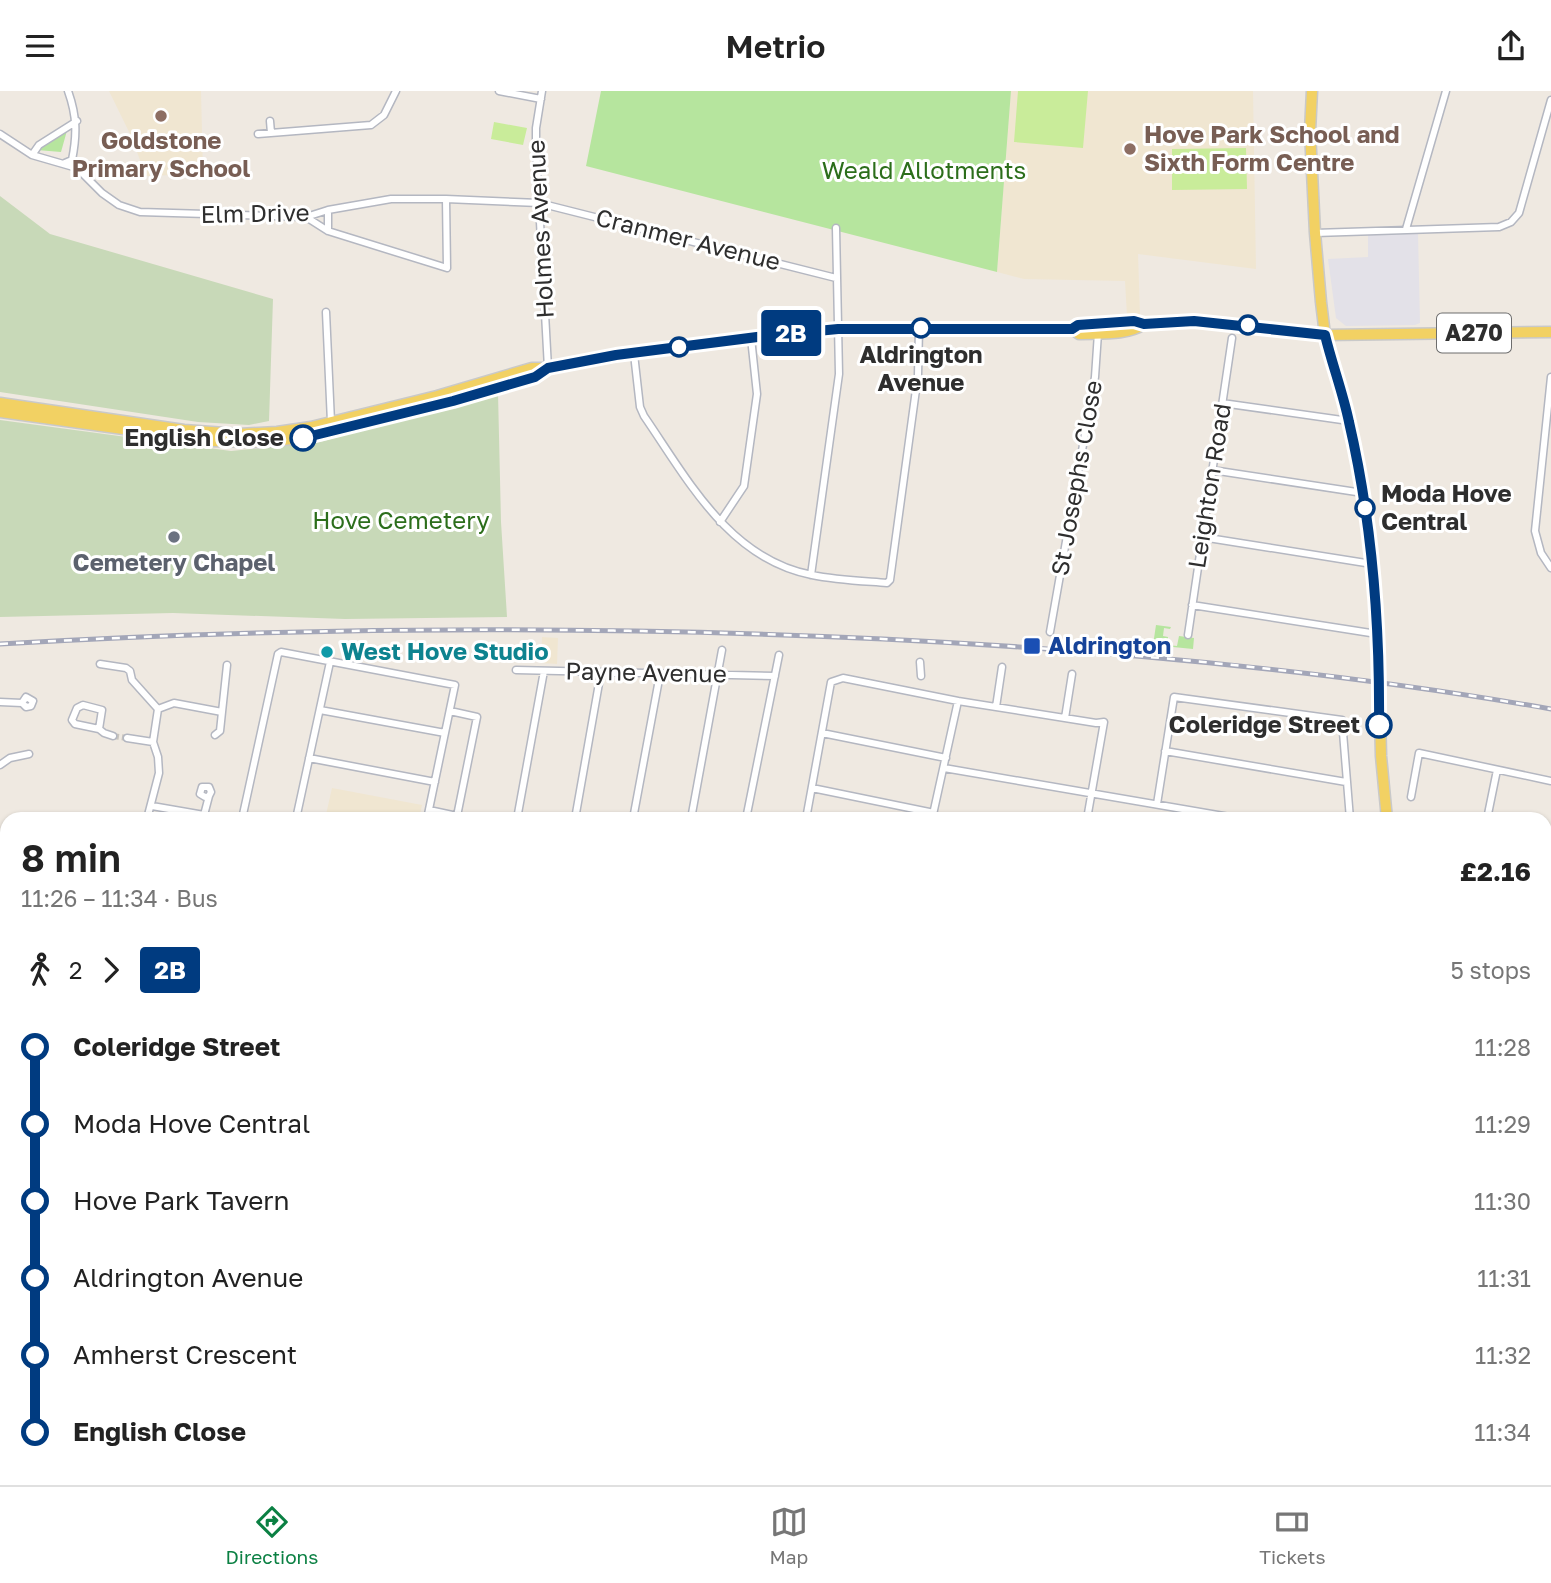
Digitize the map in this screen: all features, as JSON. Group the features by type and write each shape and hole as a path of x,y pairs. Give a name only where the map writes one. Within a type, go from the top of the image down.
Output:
{"main road":[{"path":"1312,91 1310,131 1315,233 1325,335 1349,421 1363,493 1372,564 1379,728 1386,812"},
{"name":"A270","path":"0,412 210,442 261,442 303,438 332,426 532,368 838,329 1072,329 1079,334 1099,328 1136,330 1144,324 1194,321 1325,335 1551,333"},
{"name":"A270","path":"0,403 213,433 277,432 332,426"}],"street":[{"path":"0,134 32,155 65,163 72,160 77,121 68,91"},
{"path":"258,134 371,125 384,115 396,91"},
{"path":"499,91 541,100"},
{"name":"Holmes Avenue","path":"542,91 536,138 548,368"},
{"path":"1406,229 1446,91"},
{"path":"1315,233 1499,227 1510,222 1519,212 1551,100"},
{"path":"32,155 39,145 77,121"},
{"path":"270,121 271,133"},
{"name":"Elm Drive","path":"65,163 77,168 102,193 119,205 140,212 306,217 391,199 539,202"},
{"path":"306,217 328,231 447,268 446,199"},
{"name":"Cranmer Avenue","path":"539,202 836,278"},
{"path":"328,211 328,231"},
{"path":"811,575 839,374 836,228"},
{"path":"327,311 332,426"},
{"path":"634,354 640,407 644,416 720,522 766,559 811,575 887,583 890,580 918,375 919,328"},
{"name":"St Josephs Close","path":"1050,632 1095,377 1099,328"},
{"path":"720,522 744,486 757,394 751,338"},
{"name":"Leighton Road","path":"1188,635 1232,338"},
{"path":"1551,377 1535,531 1541,552 1551,568"},
{"path":"1222,403 1349,421"},
{"path":"1212,470 1363,493"},
{"path":"1202,537 1372,564"},
{"path":"1192,605 1377,635"},
{"path":"692,812 722,650"},
{"path":"244,812 278,654 281,652 455,685 429,810 438,812"},
{"path":"747,812 779,655"},
{"path":"297,812 330,662"},
{"path":"920,662 921,676"},
{"path":"100,664 130,671 132,680 158,709"},
{"path":"215,735 220,731 227,665"},
{"path":"996,707 1002,667"},
{"name":"Payne Avenue","path":"516,670 775,676"},
{"path":"518,812 544,671"},
{"path":"576,812 601,672"},
{"path":"633,812 660,674"},
{"path":"1065,717 1072,674"},
{"path":"807,812 831,682 836,678 918,689 958,701 1104,722 1088,812"},
{"path":"1157,804 1174,697 1342,720 1349,812"},
{"path":"934,812 958,701"},
{"path":"0,702 22,703"},
{"path":"158,709 174,703 222,712"},
{"path":"99,729 102,710 83,705 76,708 73,723 99,729 113,736"},
{"path":"150,812 159,765 153,742 158,709"},
{"path":"320,710 445,733"},
{"path":"450,712 477,717 458,812"},
{"path":"822,733 946,758"},
{"path":"127,738 153,742"},
{"path":"1165,751 1346,782"},
{"path":"1411,797 1419,753 1551,781"},
{"path":"0,765 10,758 29,754"},
{"path":"309,758 435,782"},
{"path":"944,768 1202,812"},
{"path":"1488,812 1497,770"},
{"path":"812,788 916,812"},
{"path":"204,812 209,796"},
{"path":"152,806 180,812"}],"shaded area":[{"name":"Goldstone Primary School","path":"109,91 201,91 203,174 146,176 131,136"},
{"name":"Hove Park School and Sixth Form Centre","path":"1011,91 1253,91 1256,269 1138,254 1140,315 1127,316 1125,281 1024,279 997,272"},
{"path":"1418,233 1420,323 1346,326 1336,318 1328,259 1368,257 1368,235"},
{"path":"542,637 558,638 557,664 541,663"},
{"path":"332,788 422,805 420,812 327,812"}],"green space":[{"name":"Weald Allotments","path":"601,91 1011,91 997,272 586,166"},
{"path":"1018,91 1088,91 1083,148 1014,142"},
{"path":"494,122 527,128 523,145 491,139"},
{"path":"68,127 61,152 37,150"},
{"path":"1246,148 1247,189 1172,190 1172,149"},
{"path":"0,196 50,234 273,299 269,421 249,425 198,422 0,392"},
{"name":"Hove Cemetery","path":"498,393 501,522 507,617 345,619 173,613 0,617 0,420 231,451 320,442"},
{"path":"1156,625 1171,627 1164,628 1163,636 1168,637 1168,645 1177,646 1179,636 1194,638 1193,649 1153,645"}],"tunnel":[{"path":"113,736 127,738"}],"railway":[{"path":"0,644 331,631 552,630 773,634 1051,649 1218,663 1385,683 1551,709"}],"bus line":[{"name":"2B","path":"303,438 453,401 535,377 548,368 616,355 765,336 838,329 1072,329 1078,325 1134,321 1144,324 1194,321 1235,324 1325,335 1349,421 1363,493 1377,635 1379,725"}],"place":[{"name":"Goldstone Primary School","path":"161,116"},
{"name":"Hove Park School and Sixth Form Centre","path":"1130,149"},
{"name":"Aldrington Avenue","path":"921,328"},
{"name":"English Close","path":"303,438"},
{"name":"Moda Hove Central","path":"1365,508"},
{"name":"Cemetery Chapel","path":"174,537"},
{"name":"Aldrington","path":"1032,646"},
{"name":"West Hove Studio","path":"327,652"},
{"name":"Coleridge Street","path":"1379,725"}]}
